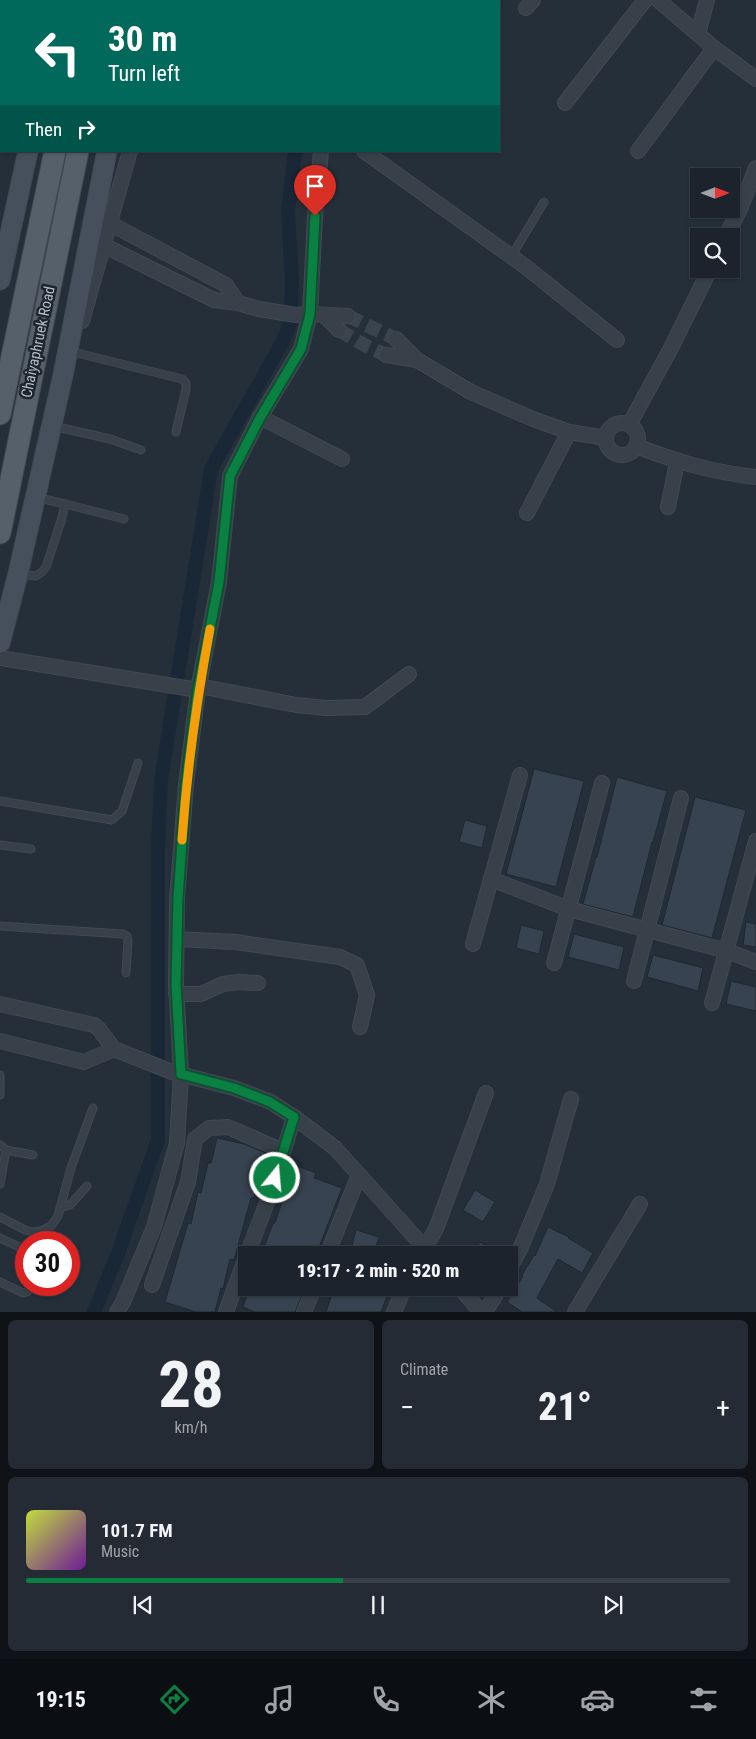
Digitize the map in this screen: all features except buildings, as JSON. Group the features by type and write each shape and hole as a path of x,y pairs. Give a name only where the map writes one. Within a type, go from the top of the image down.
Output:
{"main road":[{"path":"0,280 28,152"},
{"name":"Chaiyaphruek Road","path":"0,414 55,152"},
{"name":"Chaiyaphruek Road","path":"0,533 78,152"},
{"path":"0,643 18,574 50,425 71,351 108,152"}],"street":[{"path":"565,103 645,0"},
{"path":"658,0 714,48 756,79"},
{"path":"698,34 708,0"},
{"path":"638,151 714,48"},
{"path":"71,351 130,152"},
{"path":"117,1312 124,1302 154,1227 177,1143 176,939 186,785 197,688 219,582 230,476 260,418 301,349 320,152"},
{"path":"368,153 511,257 617,340"},
{"path":"730,228 740,209 756,168"},
{"path":"109,223 226,285 238,303"},
{"path":"103,245 214,300 303,315 348,316"},
{"path":"629,425 671,348 706,278"},
{"path":"324,315 339,330"},
{"path":"396,339 417,360 471,392 533,420 569,432 606,438"},
{"path":"386,355 417,360"},
{"path":"260,418 342,459"},
{"path":"624,423 629,425 638,436 636,446 629,454 618,455 609,449 606,438 607,433 614,425 624,423"},
{"path":"527,513 569,432"},
{"path":"636,446 677,462 724,474 756,477"},
{"path":"668,507 677,462"},
{"path":"0,658 296,705 326,708 365,707 408,674"},
{"path":"473,944 520,775"},
{"path":"554,963 602,783"},
{"path":"634,981 681,798"},
{"path":"712,1003 756,841"},
{"path":"491,879 569,909 727,951 756,962"},
{"path":"176,939 235,942 340,957 357,965 367,995 360,1027"},
{"path":"176,994 200,994 223,984 238,982 258,983"},
{"path":"0,1004 94,1025 114,1049 136,1059 177,1073 234,1088 270,1102 294,1117 335,1148 419,1246"},
{"path":"0,1041 84,1062 114,1049"},
{"path":"428,1246 486,1093"},
{"path":"518,1253 547,1184 571,1098"},
{"path":"251,1246 271,1192 294,1117"},
{"path":"152,1285 188,1182 195,1139 209,1128 228,1127 283,1151"},
{"path":"331,1246 359,1175"},
{"path":"575,1312 640,1204"},
{"path":"226,1312 238,1280"},
{"path":"304,1312 311,1296"},
{"path":"394,1312 401,1296"},
{"path":"467,1296 481,1312"},
{"path":"485,1312 495,1296"}],"lane":[{"path":"511,257 544,202"},
{"path":"71,351 182,379 186,383 186,389 176,432"},
{"path":"50,425 110,439 141,450"},
{"path":"35,496 124,519"},
{"path":"18,574 36,576 46,567 65,504"},
{"path":"0,801 112,820 122,811 138,763"},
{"path":"0,844 31,849"},
{"path":"0,926 123,934 127,936 128,940 126,973"},
{"path":"0,1076 0,1095"},
{"path":"0,1217 25,1230 41,1231 51,1226 58,1216 71,1168 93,1108"},
{"path":"0,1184 3,1148 33,1156"},
{"path":"60,1208 70,1205 87,1186"},
{"path":"0,1238 15,1245"},
{"path":"0,1282 15,1290"}],"waterway":[{"path":"94,1312 118,1253 158,1140 158,848 161,780 211,469 283,341 291,321 292,280 288,211 295,152"}],"tunnel":[{"path":"348,316 396,339"},
{"path":"339,330 386,355"}],"slow traffic":[{"path":"182,840 186,785 198,690 210,629"}],"route":[{"path":"275,1178 294,1117 270,1102 234,1088 181,1074 176,984 178,898 186,785 198,690 219,582 230,476 260,418 301,349 310,314 315,216"}]}
